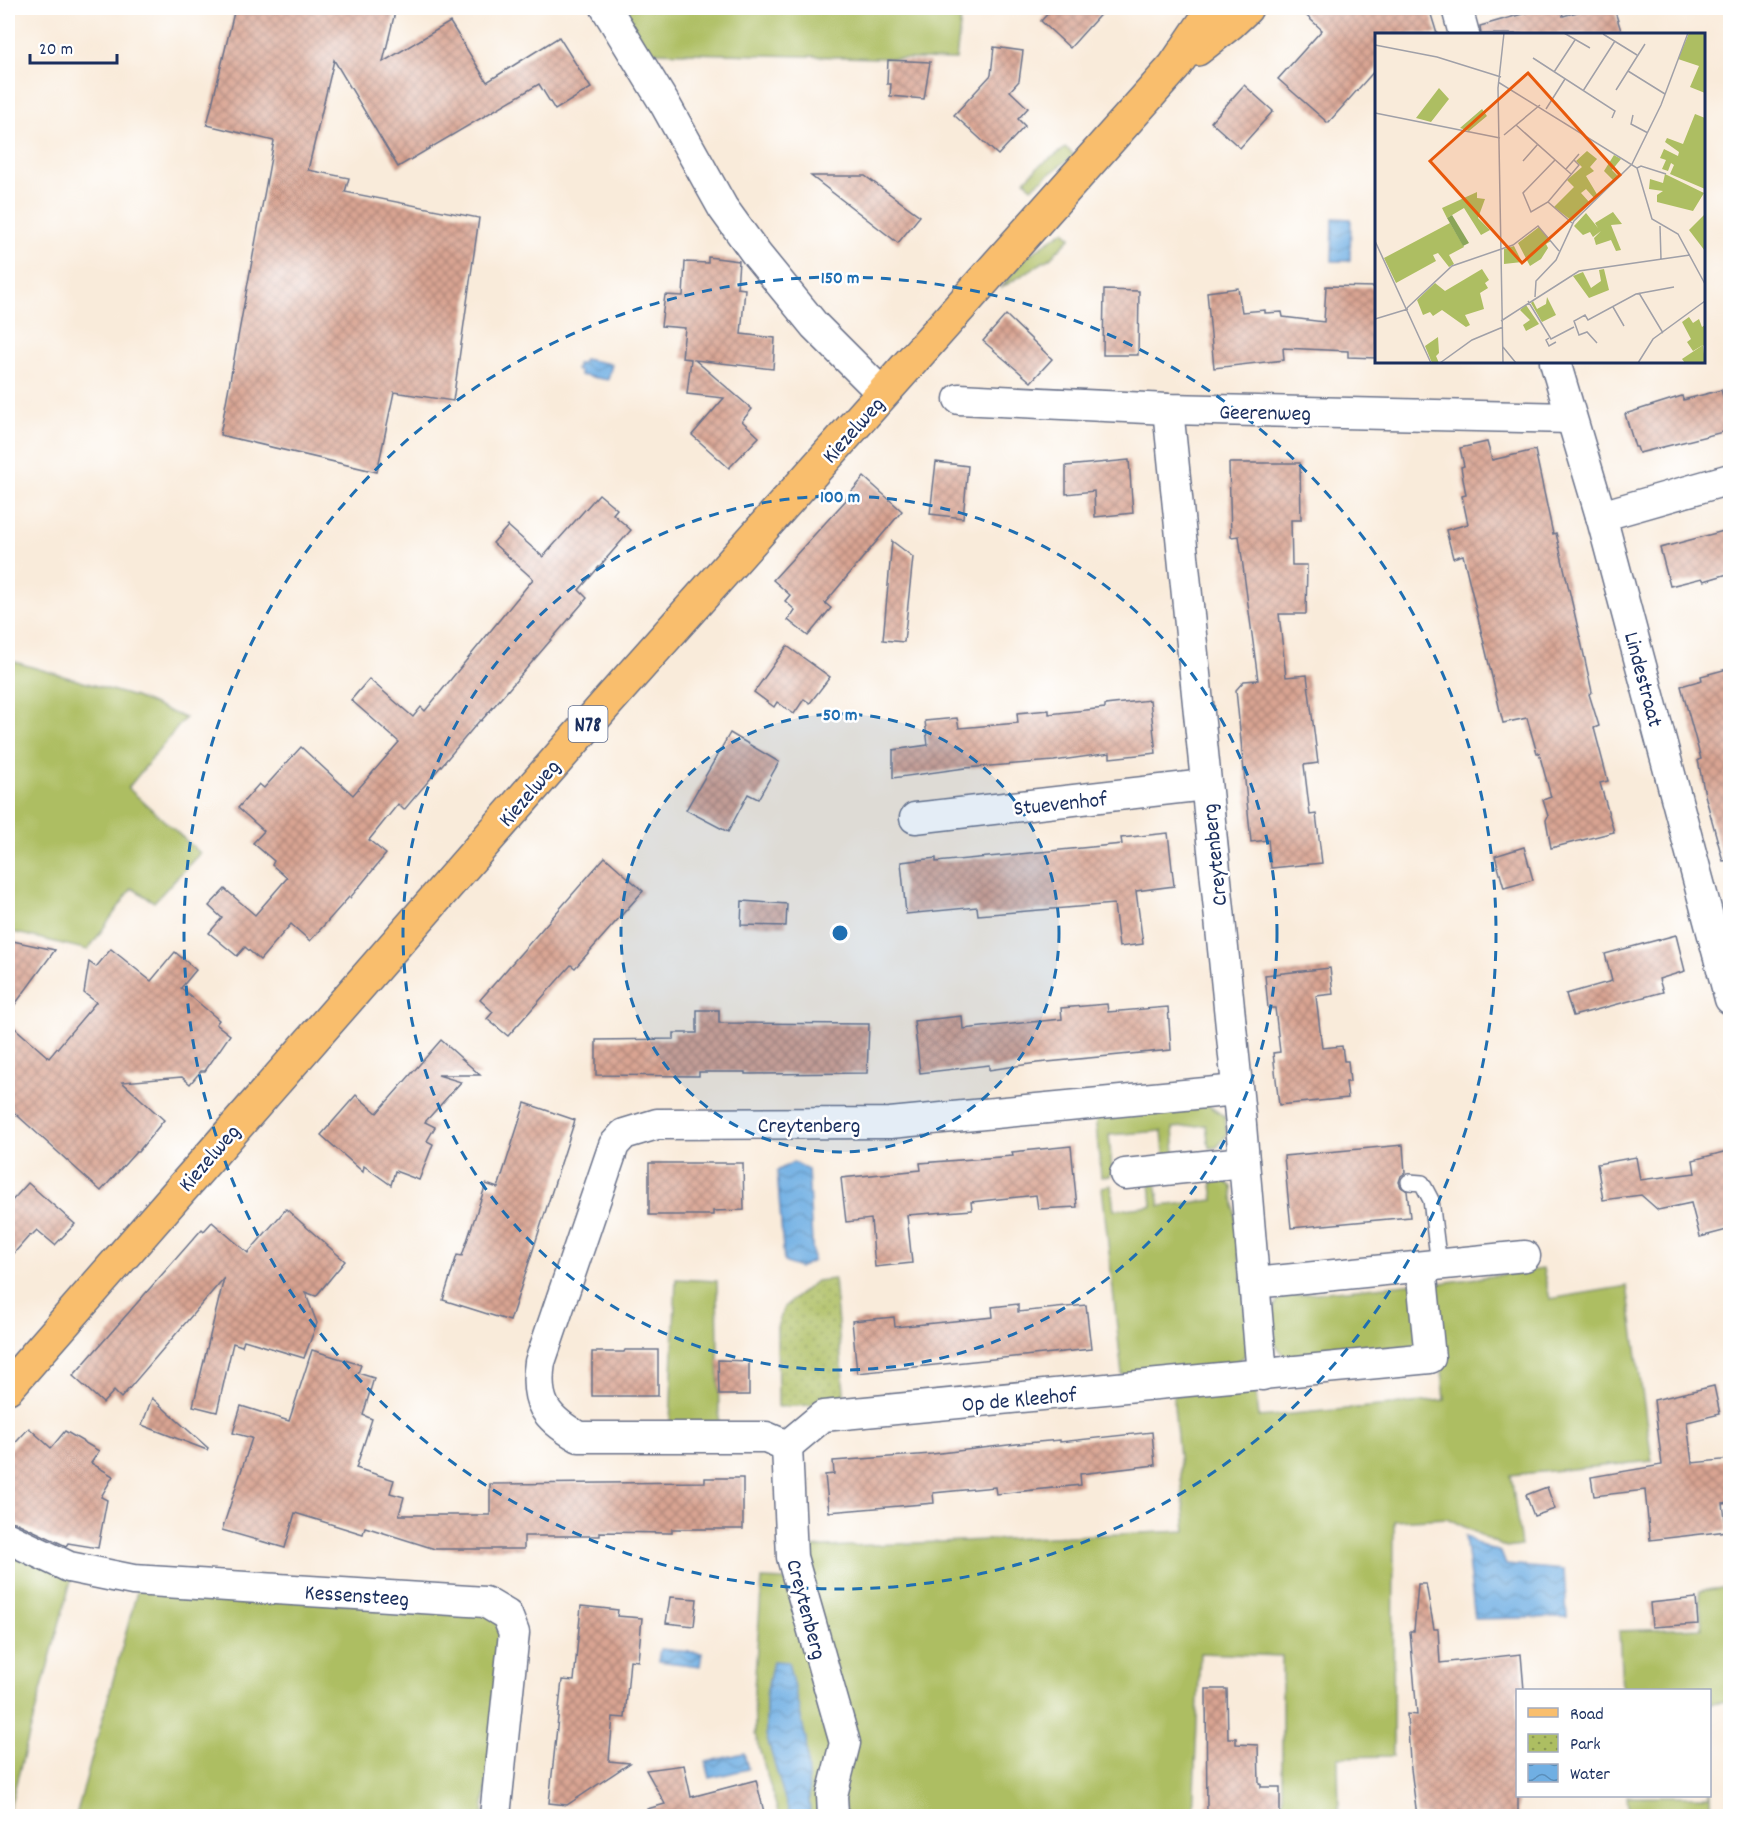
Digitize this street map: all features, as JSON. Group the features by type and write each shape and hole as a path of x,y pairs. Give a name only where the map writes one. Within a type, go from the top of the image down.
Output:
{"main road":[{"name":"Kiezelweg","path":"8,1388 597,714 1174,67 1214,8"},
{"name":"Kiezelweg","path":"1174,67 1246,8"}],"street":[{"path":"606,8 666,106 723,208 757,255 815,326 883,394"},
{"path":"1457,8 1464,33"},
{"name":"Lindestraat","path":"1555,363 1601,516 1731,999"},
{"name":"Geerenweg","path":"959,399 1168,409 1570,418"},
{"name":"Creytenberg","path":"833,1816 832,1794 845,1743 792,1557 787,1446 765,1437 579,1437 560,1426 541,1400 537,1383 540,1362 614,1145 624,1134 657,1124 890,1123 1237,1090 1168,409"},
{"path":"1601,516 1731,479"},
{"name":"Stuevenhof","path":"915,818 1205,785"},
{"path":"1237,1090 1262,1375"},
{"path":"1125,1174 1244,1162"},
{"path":"1254,1283 1525,1256"},
{"name":"Op de Kleehof","path":"787,1446 823,1416 1431,1358 1430,1266"},
{"name":"Kessensteeg","path":"8,1538 69,1567 133,1580 485,1602 507,1615 514,1633 495,1816"}],"lane":[{"path":"1409,1182 1422,1183 1431,1200 1430,1266"}],"green space":[{"path":"621,8 962,8 956,60 650,52"},
{"path":"1066,148 1074,155 1031,188 1025,180 1039,166"},
{"path":"1064,231 1071,237 1050,258 1001,288 1024,258"},
{"path":"8,660 135,697 185,718 128,788 200,853 154,902 132,888 88,950 8,931"},
{"path":"1208,1105 1225,1117 1227,1135 1217,1147 1209,1148 1206,1125 1173,1128 1175,1153 1164,1154 1162,1131 1109,1135 1112,1170 1110,1176 1101,1177 1095,1116"},
{"path":"1219,1176 1232,1187 1249,1341 1244,1357 1230,1365 1122,1375 1102,1187 1111,1185 1114,1210 1152,1206 1150,1182 1156,1182 1160,1206 1214,1200 1211,1177"},
{"path":"1543,1269 1550,1299 1627,1286 1652,1461 1511,1475 1521,1546 1506,1548 1447,1518 1394,1521 1393,1756 1338,1757 1339,1816 1282,1816 1282,1656 1200,1653 1193,1816 846,1816 807,1574 806,1548 1186,1531 1173,1395 1255,1386 1259,1417 1445,1400 1433,1284"},
{"path":"676,1279 717,1281 719,1423 670,1423"},
{"path":"834,1279 845,1403 778,1407 777,1327 784,1307 816,1281"},
{"path":"1415,1283 1422,1346 1297,1357 1283,1355 1275,1343 1274,1307 1279,1300 1287,1296"},
{"path":"8,1548 72,1577 8,1813"},
{"path":"762,1579 785,1580 833,1746 823,1816 779,1816 755,1734 754,1689"},
{"path":"1730,1587 1730,1701 1711,1703 1711,1689 1622,1689 1619,1631 1702,1628 1699,1591"},
{"path":"138,1588 486,1614 495,1621 502,1638 483,1816 76,1816"},
{"path":"1627,1797 1711,1797 1712,1816 1629,1816"}],"water":[{"path":"1333,218 1351,219 1350,261 1332,261"},
{"path":"584,359 612,364 608,380 580,375 580,372 576,370 577,364 583,362"},
{"path":"793,1162 808,1169 813,1261 799,1268 784,1262 777,1171"},
{"path":"1465,1536 1480,1545 1501,1552 1506,1565 1564,1570 1567,1617 1475,1619"},
{"path":"660,1649 702,1653 700,1666 658,1661"},
{"path":"773,1661 788,1662 806,1739 810,1816 790,1816 766,1735 766,1695"},
{"path":"744,1753 748,1769 710,1778 706,1762"}],"building":[{"path":"235,8 396,8 383,62 450,22 487,82 559,37 591,88 555,110 539,84 398,167 334,60 308,170 349,178 345,192 479,218 453,401 394,392 377,472 220,435 274,141 207,125"},
{"path":"1053,8 1106,8 1070,48 1041,21"},
{"path":"1298,8 1429,8 1437,33 1375,33 1375,70 1328,123 1278,79 1322,30"},
{"path":"1543,8 1561,8 1563,16 1591,8 1614,8 1622,33 1481,33 1480,26"},
{"path":"994,47 1023,51 1019,81 1010,91 1028,108 1018,119 1025,126 998,155 954,115 991,75"},
{"path":"888,60 930,62 924,99 890,96 891,84 887,84"},
{"path":"1244,85 1273,111 1240,148 1211,122"},
{"path":"811,176 865,176 920,216 898,243"},
{"path":"708,257 739,261 737,288 745,289 741,334 775,338 773,369 695,360 752,409 742,421 759,437 729,468 692,435 724,398 687,394 691,359 682,358 685,328 661,326 665,295 683,296 685,262 708,263"},
{"path":"1326,286 1375,287 1375,358 1348,357 1348,351 1283,348 1284,360 1214,368 1207,292 1238,288 1242,312 1265,310 1265,313 1282,312 1283,317 1324,322"},
{"path":"1104,290 1139,291 1138,355 1103,355"},
{"path":"1006,315 1052,359 1031,382 983,341"},
{"path":"1721,390 1731,422 1731,430 1639,453 1625,414 1682,396 1683,400"},
{"path":"1487,442 1492,460 1535,450 1553,534 1556,533 1582,646 1592,692 1589,694 1599,726 1594,728 1608,781 1600,783 1614,832 1551,848 1546,820 1548,816 1543,800 1551,797 1539,753 1537,753 1527,718 1503,723 1463,555 1453,558 1446,530 1468,524 1462,496 1466,495 1460,448"},
{"path":"1129,460 1133,513 1095,517 1094,491 1066,494 1066,466"},
{"path":"936,462 968,466 963,518 930,514"},
{"path":"1229,463 1300,463 1301,520 1291,520 1292,565 1307,565 1306,614 1279,614 1286,677 1307,675 1318,763 1304,765 1310,815 1316,814 1322,863 1271,868 1268,840 1251,842 1236,690 1244,681 1258,680 1239,536 1231,537"},
{"path":"864,477 902,511 825,603 831,608 808,636 788,620 795,610 785,601 790,595 773,580 847,499"},
{"path":"599,494 617,509 613,514 631,530 579,590 587,598 404,810 398,804 369,840 386,854 350,898 310,941 291,924 260,960 245,947 237,956 209,933 222,918 209,906 225,889 255,915 287,878 272,865 274,861 253,843 264,831 238,808 259,784 264,788 301,747 353,795 399,742 351,700 369,679 413,717 421,707 425,711 533,579 493,543 508,526 543,557"},
{"path":"1731,529 1731,573 1704,581 1702,578 1670,586 1660,548"},
{"path":"892,541 913,557 904,642 883,640"},
{"path":"787,646 830,677 810,703 804,699 794,714 777,702 774,707 754,692"},
{"path":"1731,668 1731,860 1723,861 1705,795 1698,760 1701,759 1681,686 1702,680 1701,676"},
{"path":"1150,700 1156,753 1110,758 1110,753 893,778 893,750 928,745 925,721 957,718 959,728 1018,723 1017,713 1049,710 1049,714"},
{"path":"730,733 779,762 758,799 748,794 728,832 686,810"},
{"path":"1168,833 1174,886 1136,891 1143,944 1119,947 1114,904 978,915 977,907 906,914 901,862 936,858 936,862 1122,844 1121,838"},
{"path":"1524,847 1533,880 1504,888 1495,856"},
{"path":"605,857 643,891 575,968 571,965 508,1036 487,1019 493,1012 480,1000"},
{"path":"742,901 787,904 786,926 741,925"},
{"path":"1676,935 1685,971 1659,979 1663,992 1573,1016 1566,994 1612,981 1605,954"},
{"path":"8,940 55,950 8,1014"},
{"path":"111,949 151,981 175,952 196,970 181,988 219,1020 216,1024 230,1035 205,1071 201,1071 190,1084 182,1077 122,1082 164,1120 101,1191 8,1107 8,1022 49,1058 96,1002 84,993 89,962 96,967"},
{"path":"1330,968 1333,994 1316,996 1322,1048 1342,1046 1344,1061 1348,1061 1350,1082 1346,1082 1348,1098 1279,1105 1273,1053 1280,1052 1275,1008 1268,1008 1265,975"},
{"path":"1107,1004 1108,1012 1168,1007 1171,1050 989,1070 989,1065 920,1073 914,1021 962,1016 963,1029 1062,1019 1061,1008"},
{"path":"697,1010 719,1010 719,1023 869,1024 867,1073 699,1072 699,1076 596,1075 596,1040 674,1039 674,1033 697,1033"},
{"path":"441,1040 480,1075 438,1075 461,1082 425,1122 435,1127 427,1141 433,1144 419,1180 395,1171 391,1185 364,1166 363,1172 321,1135 356,1095 377,1113"},
{"path":"525,1103 575,1120 510,1321 443,1300 457,1255 462,1256 486,1184 498,1188"},
{"path":"1403,1145 1405,1173 1399,1182 1401,1187 1407,1191 1410,1217 1291,1228 1284,1156"},
{"path":"1071,1146 1077,1207 1038,1209 1036,1195 971,1202 972,1210 907,1215 912,1263 875,1267 871,1219 846,1222 841,1178 921,1170 920,1163 1013,1156 1012,1152"},
{"path":"1731,1150 1731,1229 1700,1237 1691,1203 1658,1210 1641,1195 1603,1200 1597,1164 1636,1157 1640,1180 1695,1173 1693,1160"},
{"path":"649,1163 743,1163 744,1210 713,1211 713,1215 649,1215"},
{"path":"28,1183 75,1224 55,1245 37,1230 8,1260 8,1205"},
{"path":"286,1209 345,1261 316,1296 305,1292 317,1323 304,1358 244,1340 242,1346 233,1343 217,1412 193,1406 224,1278 121,1398 114,1391 103,1403 73,1376 202,1229 204,1231 212,1222 248,1253"},
{"path":"1018,1304 1018,1312 1086,1305 1091,1349 857,1373 852,1321 894,1317 895,1327 993,1317 992,1307"},
{"path":"312,1350 361,1365 358,1373 374,1378 363,1415 372,1419 356,1468 394,1480 390,1493 404,1497 399,1515 490,1515 490,1484 705,1482 705,1478 743,1478 743,1529 672,1529 672,1533 600,1532 600,1536 524,1536 524,1549 435,1549 365,1527 363,1534 295,1513 285,1548 222,1530 252,1438 233,1433 241,1406 289,1421"},
{"path":"625,1350 658,1350 658,1396 592,1396 592,1352 624,1352"},
{"path":"718,1360 749,1361 749,1395 719,1395"},
{"path":"1714,1386 1720,1414 1687,1422 1692,1463 1731,1459 1731,1503 1723,1504 1727,1531 1650,1540 1645,1490 1594,1496 1591,1477 1662,1465 1654,1400"},
{"path":"152,1398 208,1448 207,1450 142,1425"},
{"path":"29,1428 51,1448 65,1431 99,1451 91,1463 113,1476 101,1497 107,1500 98,1548 68,1543 66,1546 15,1522 8,1521 8,1451"},
{"path":"1152,1432 1155,1465 1080,1474 1081,1485 996,1494 995,1487 933,1493 934,1503 829,1512 825,1475 834,1474 833,1461 932,1454"},
{"path":"1547,1487 1555,1509 1534,1516 1526,1495"},
{"path":"1418,1584 1426,1584 1434,1629 1438,1629 1440,1663 1521,1654 1524,1689 1516,1689 1518,1816 1417,1816 1407,1714 1417,1715 1410,1631 1414,1631"},
{"path":"670,1597 697,1599 694,1626 666,1623"},
{"path":"1696,1598 1698,1624 1652,1627 1650,1603"},
{"path":"581,1606 618,1610 617,1616 642,1618 638,1661 630,1660 625,1718 613,1717 609,1761 630,1763 567,1805 549,1803 562,1680 574,1681"},
{"path":"1206,1689 1227,1689 1228,1738 1236,1738 1236,1744 1258,1745 1259,1783 1261,1787 1280,1787 1280,1816 1207,1816"},
{"path":"684,1765 691,1797 756,1780 765,1816 648,1816 647,1809 665,1804 646,1770"}]}
